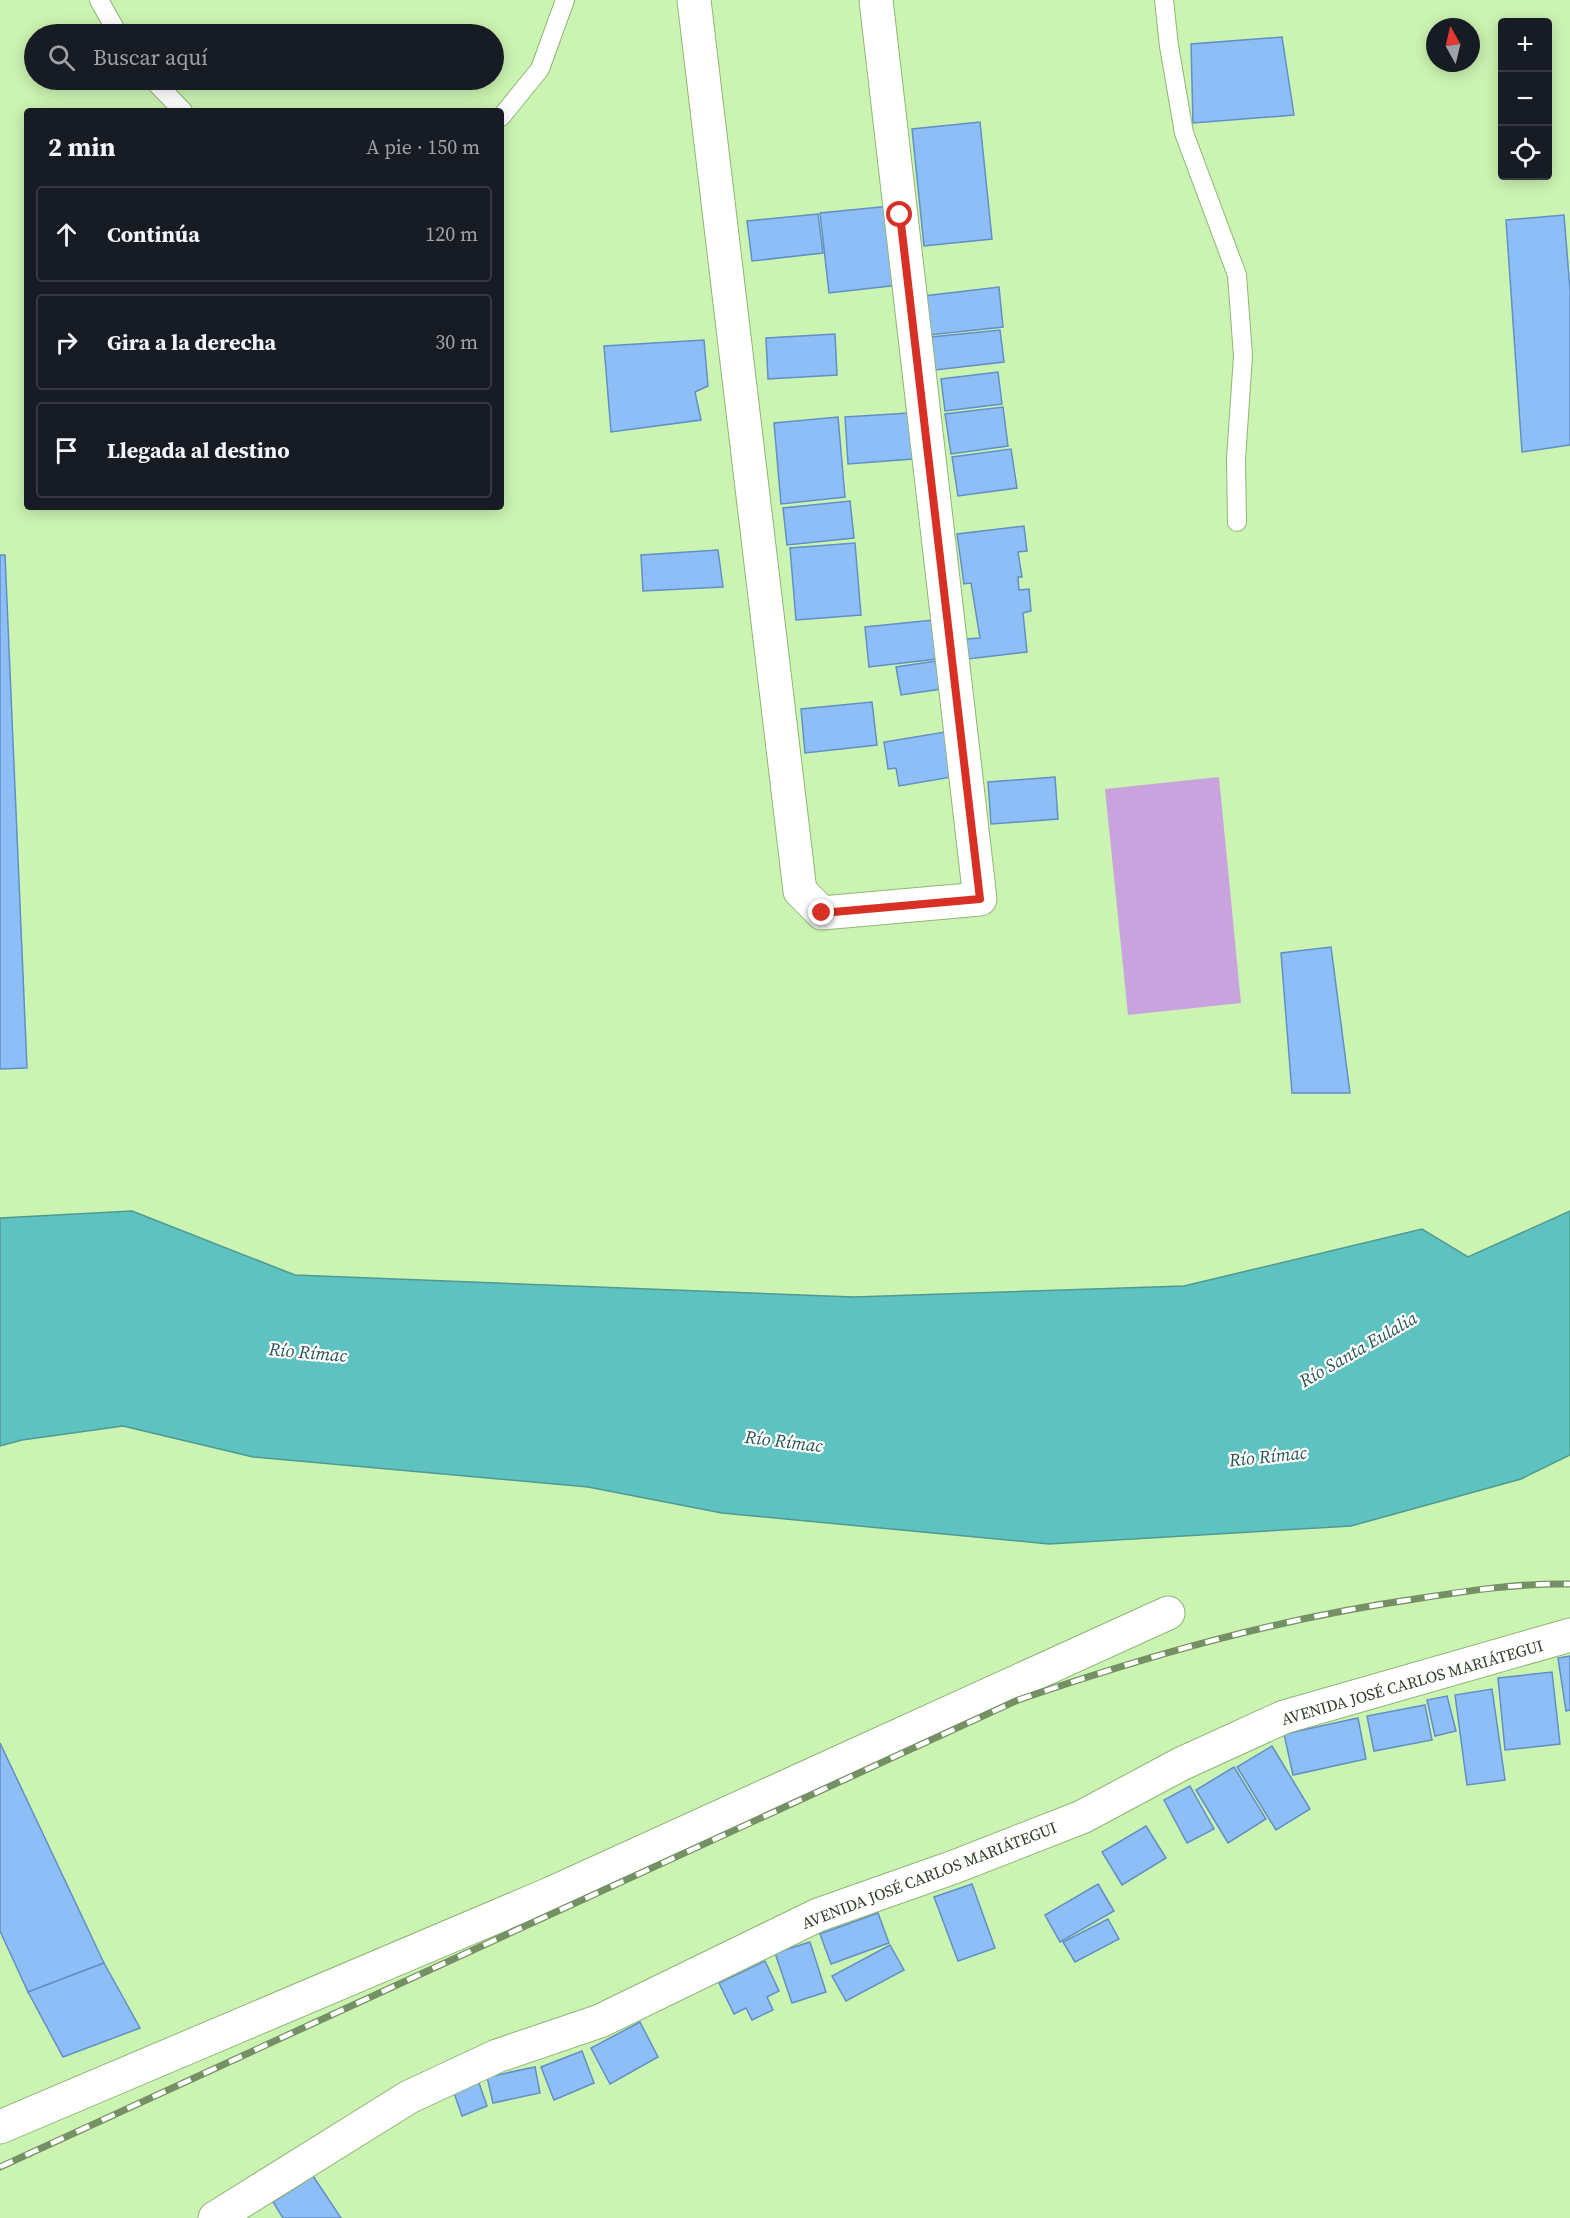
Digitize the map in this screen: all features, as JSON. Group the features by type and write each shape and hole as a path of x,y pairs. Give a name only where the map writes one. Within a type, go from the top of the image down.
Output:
{"street":[{"path":"694,0 800,891 822,913 980,899 876,0"},
{"path":"0,2127 552,1893 1168,1613"},
{"name":"AVENIDA JOSÉ CARLOS MARIÁTEGUI","path":"215,2218 409,2097 497,2056 600,2021 818,1915 954,1867 1082,1817 1180,1764 1284,1717 1570,1635"}],"lane":[{"path":"99,0 112,24"},
{"path":"504,113 540,69 565,0"},
{"path":"1164,0 1168,46 1184,133 1237,275 1243,356 1236,459 1237,522"},
{"path":"163,90 180,108"}],"shaded area":[{"path":"1219,777 1241,1003 1128,1015 1105,789"}],"water":[{"path":"132,1211 295,1275 854,1297 1184,1286 1422,1229 1468,1257 1570,1211 1570,1455 1521,1479 1351,1526 1049,1544 722,1513 588,1487 253,1457 123,1426 22,1440 0,1446 0,1218"}],"building":[{"path":"1282,37 1294,115 1193,123 1191,44"},
{"path":"980,122 992,239 924,246 912,129"},
{"path":"890,206 899,285 829,293 820,213"},
{"path":"818,214 823,253 752,261 747,221"},
{"path":"1564,215 1570,290 1570,445 1522,452 1506,220"},
{"path":"999,287 1003,327 929,335 924,296"},
{"path":"1000,330 1004,362 935,370 931,337"},
{"path":"835,334 837,375 768,379 766,338"},
{"path":"704,340 708,386 695,392 701,420 611,432 604,346"},
{"path":"998,372 1002,404 945,411 941,379"},
{"path":"1003,407 1008,446 951,454 945,414"},
{"path":"909,413 913,459 848,464 845,417"},
{"path":"838,417 845,497 781,504 774,423"},
{"path":"1011,449 1017,488 958,496 952,457"},
{"path":"850,501 854,538 787,545 783,508"},
{"path":"1024,526 1027,551 1018,552 1022,577 1018,577 1019,590 1029,589 1031,611 1023,613 1027,652 968,659 966,639 980,638 971,583 964,584 957,534"},
{"path":"855,543 861,615 796,620 790,548"},
{"path":"718,550 723,587 643,591 641,555"},
{"path":"0,555 5,555 27,1068 0,1069"},
{"path":"933,620 937,659 869,667 865,627"},
{"path":"936,661 941,689 901,695 896,667"},
{"path":"872,702 877,745 805,753 801,709"},
{"path":"951,731 958,776 899,786 896,768 888,769 884,742"},
{"path":"1055,777 1058,819 991,824 988,782"},
{"path":"1331,947 1350,1093 1292,1093 1281,953"},
{"path":"1570,1656 1570,1710 1566,1711 1558,1658"},
{"path":"1552,1672 1560,1744 1505,1750 1498,1678"},
{"path":"1492,1689 1505,1780 1467,1785 1455,1695"},
{"path":"1447,1696 1456,1731 1435,1736 1427,1700"},
{"path":"1425,1705 1432,1740 1374,1751 1367,1716"},
{"path":"1358,1718 1366,1759 1293,1775 1284,1734"},
{"path":"0,1743 104,1963 28,1992 0,1931"},
{"path":"1272,1746 1310,1809 1276,1830 1237,1767"},
{"path":"1234,1767 1266,1819 1228,1843 1196,1790"},
{"path":"1190,1786 1214,1829 1187,1843 1164,1800"},
{"path":"1146,1826 1166,1858 1122,1885 1102,1852"},
{"path":"972,1884 995,1948 958,1961 934,1897"},
{"path":"1098,1884 1114,1911 1060,1942 1045,1915"},
{"path":"878,1913 889,1943 831,1964 820,1934"},
{"path":"1108,1919 1119,1939 1075,1962 1063,1942"},
{"path":"810,1942 826,1992 792,2003 775,1953"},
{"path":"890,1945 904,1970 846,2001 832,1976"},
{"path":"765,1961 779,1991 767,1997 773,2010 752,2020 746,2008 734,2014 719,1983"},
{"path":"104,1963 140,2028 63,2057 28,1992"},
{"path":"640,2022 658,2057 610,2084 591,2048"},
{"path":"582,2051 594,2083 554,2100 541,2067"},
{"path":"535,2067 540,2093 493,2103 487,2077"},
{"path":"478,2080 487,2106 462,2116 453,2090"},
{"path":"313,2176 341,2218 283,2218 273,2202"}],"railway":[{"path":"0,2167 1018,1700 1116,1668 1214,1640 1313,1617 1473,1590 1570,1584"}],"route":[{"path":"822,913 980,899 900,215"}],"water label":[{"name":"Río Santa Eulalia","path":"1358,1349"},
{"name":"Río Rímac","path":"308,1352"},
{"name":"Río Rímac","path":"784,1441"},
{"name":"Río Rímac","path":"1268,1456"}]}
